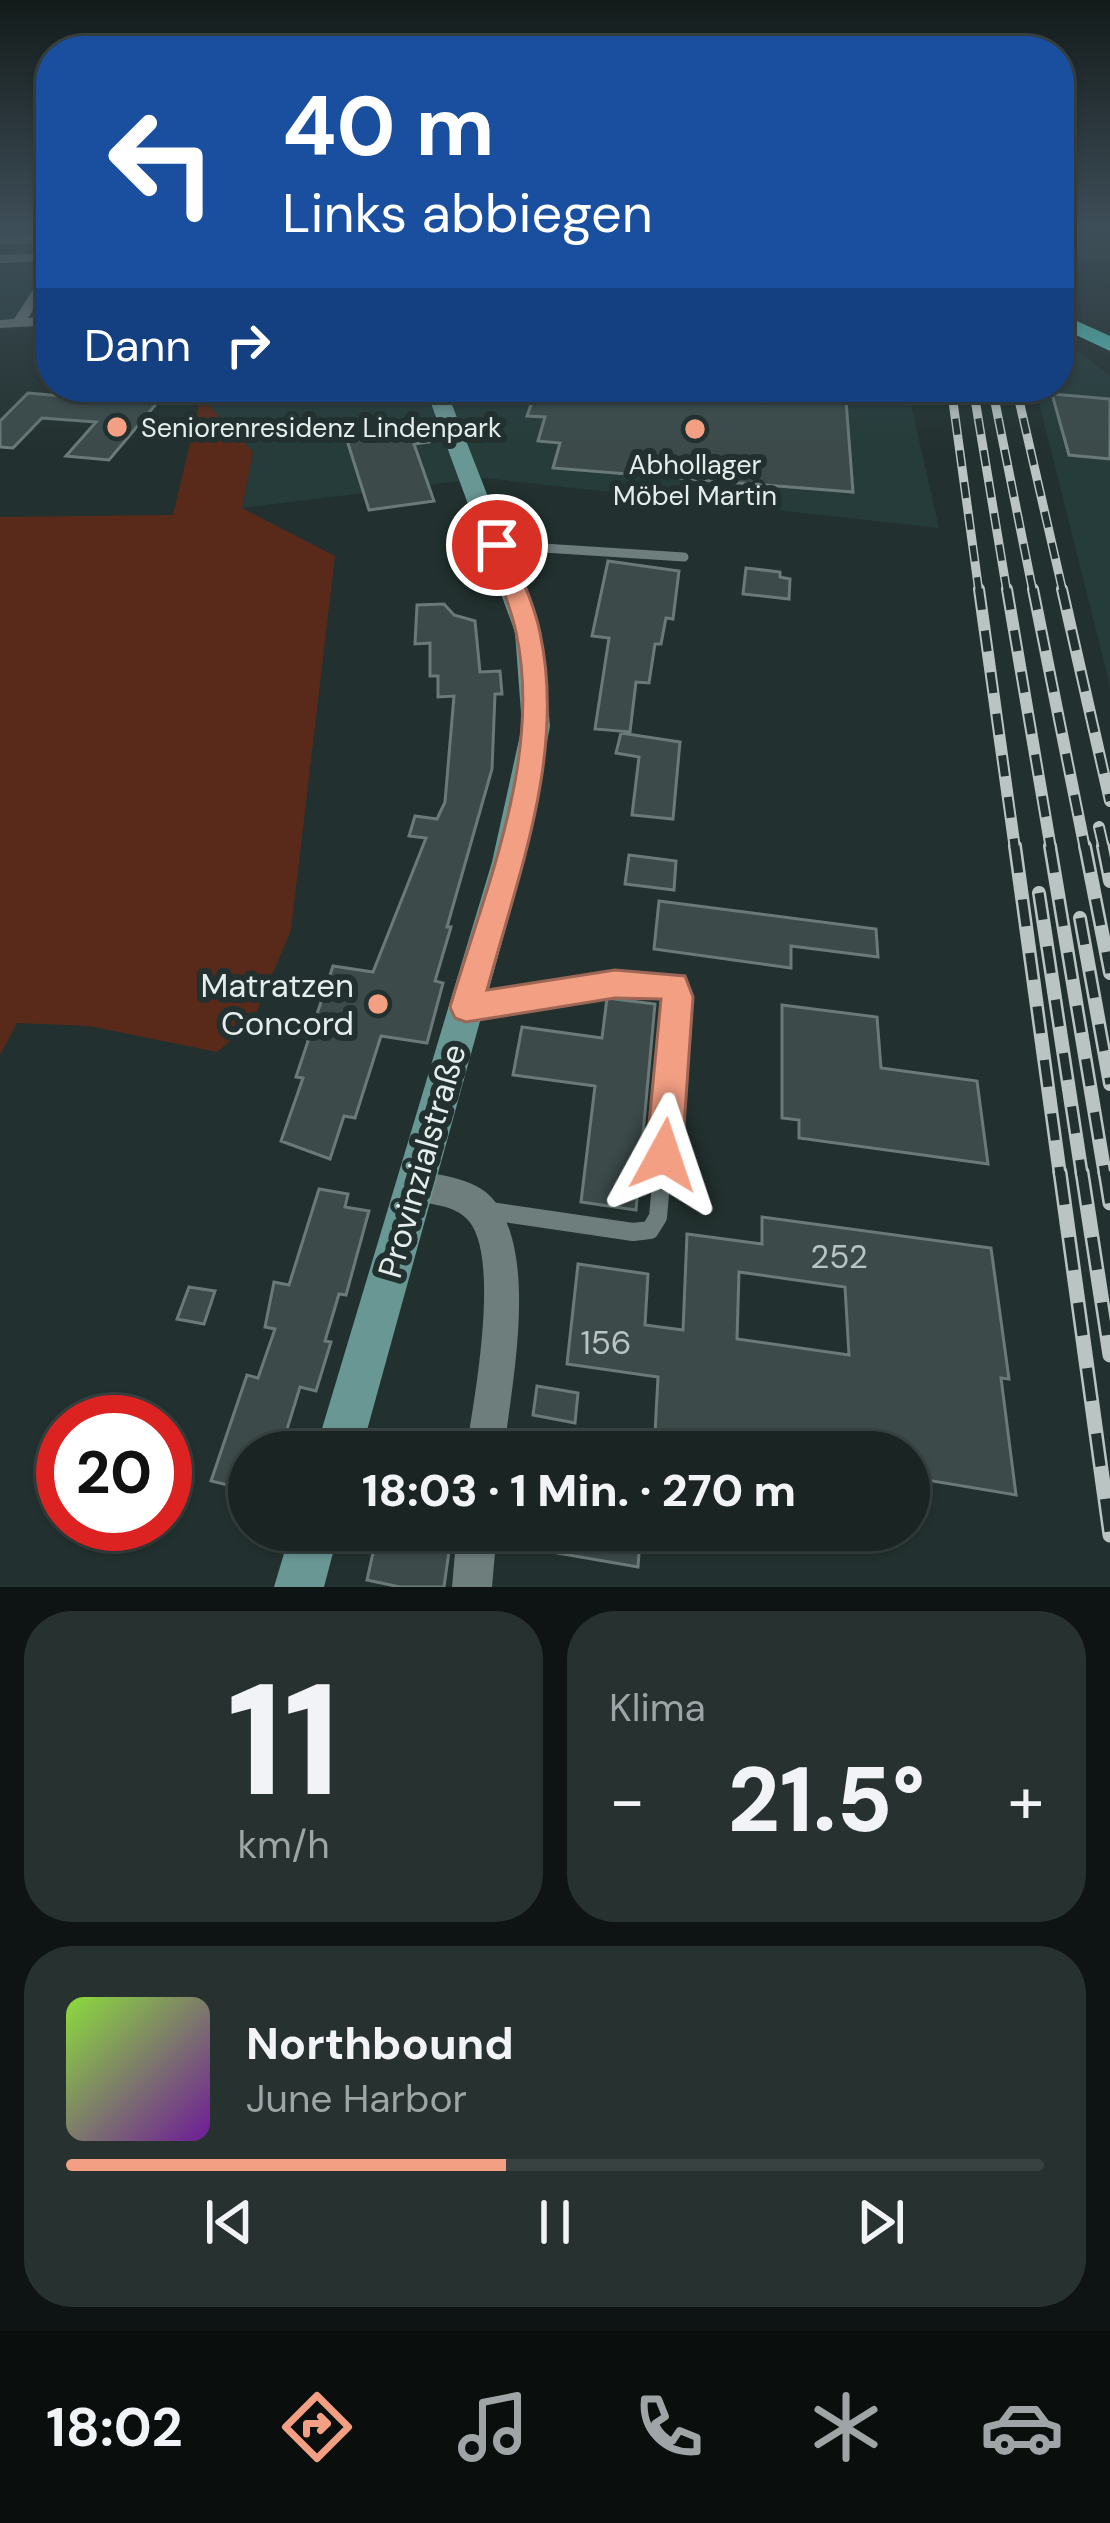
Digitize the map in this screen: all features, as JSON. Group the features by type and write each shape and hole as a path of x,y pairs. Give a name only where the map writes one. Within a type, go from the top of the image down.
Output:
{"highway":[{"path":"1074,326 1110,344"}],"main road":[{"name":"Provinzialstraße","path":"344,1431 524,802 536,726 528,632 441,402"},
{"path":"298,1587 309,1551"}],"street":[{"path":"18,323 32,301"},
{"path":"0,324 36,322"},
{"path":"415,1186 462,1197 482,1210 495,1238 497,1342 487,1431"},
{"path":"472,1587 475,1551"}],"lane":[{"path":"497,545 684,557"},
{"path":"466,1007 615,984 674,986 677,992 658,1217 650,1230 633,1232 482,1210"}],"shaded area":[{"path":"0,301 36,301 36,328 0,329"},
{"path":"1074,351 1110,376 1110,686 1039,402 1074,402"},
{"path":"200,402 206,402 253,452 242,508 335,556 291,930 252,1023 217,1052 89,1026 17,1023 0,1055 0,517 173,515"},
{"path":"206,402 910,402 939,528 484,478 242,508 253,452"}],"building":[{"name":"Seniorenresidenz Lindenpark","path":"28,393 36,394 36,402 157,403 109,460 66,456 96,422 42,418 13,448 0,447 0,421"},
{"path":"1074,396 1110,399 1110,459 1069,455 1054,402 1074,402"},
{"name":"Abhollager Möbel Martin","path":"532,402 846,402 853,492 553,468 560,443 538,441 545,417 527,416"},
{"path":"423,423 429,442 414,444 434,501 369,510 345,434"},
{"path":"608,561 679,571 673,619 666,618 661,644 655,644 649,683 636,682 630,732 595,729 609,638 592,636"},
{"path":"746,568 780,572 780,577 790,579 789,599 743,594"},
{"path":"444,604 454,615 475,621 480,672 500,671 502,694 495,694 492,769 447,927 451,927 435,981 443,983 427,1043 381,1036 355,1118 344,1116 330,1159 281,1141 303,1078 296,1077 333,966 373,972 426,838 409,836 415,816 437,819 445,802 454,696 438,697 438,676 430,676 430,643 415,644 417,605"},
{"path":"621,733 680,742 673,819 632,815 639,757 616,753"},
{"path":"629,855 676,861 674,890 625,884"},
{"path":"659,901 876,929 878,957 791,946 791,968 654,949"},
{"path":"607,998 655,1004 636,1210 581,1202 595,1086 513,1075 522,1027 602,1038"},
{"path":"782,1005 877,1017 881,1068 977,1081 988,1164 799,1138 799,1120 782,1118"},
{"path":"319,1189 348,1194 345,1207 369,1211 346,1295 339,1294 325,1341 331,1342 316,1391 300,1387 286,1431 228,1431 228,1485 211,1481 247,1375 258,1378 275,1329 265,1327 274,1282 289,1285"},
{"path":"762,1217 991,1248 1009,1379 1001,1378 1016,1495 930,1481 930,1431 655,1431 658,1377 567,1364 578,1264 648,1274 645,1325 683,1330 687,1234 762,1244","holes":["739,1272 845,1287 849,1355 737,1339"]},
{"path":"189,1287 215,1291 204,1324 177,1319"},
{"path":"537,1386 578,1393 575,1423 533,1415"},
{"path":"373,1551 449,1551 444,1587 400,1587 367,1580"},
{"path":"546,1551 639,1551 638,1567"}],"railway":[{"path":"953,402 979,592"},
{"path":"975,402 1007,592"},
{"path":"995,402 1033,592"},
{"path":"1019,402 1063,592"},
{"path":"979,589 1015,849"},
{"path":"1007,589 1051,849"},
{"path":"1033,589 1085,849"},
{"path":"1062,589 1110,801"},
{"path":"1099,827 1104,849"},
{"path":"1015,846 1060,1175"},
{"path":"1050,846 1105,1175"},
{"path":"1085,846 1110,973"},
{"path":"1103,846 1110,881"},
{"path":"1039,893 1082,1175"},
{"path":"1080,918 1110,1084"},
{"path":"1060,1172 1110,1535"},
{"path":"1082,1172 1110,1355"},
{"path":"1105,1172 1110,1203"}],"place":[{"name":"Seniorenresidenz Lindenpark","path":"117,427"},
{"name":"Abhollager Möbel Martin","path":"695,429"},
{"name":"Matratzen Concord","path":"378,1004"}],"route":[{"path":"497,545 528,632 536,726 524,802 466,1007 615,984 674,986 677,997 664,1155"}]}
